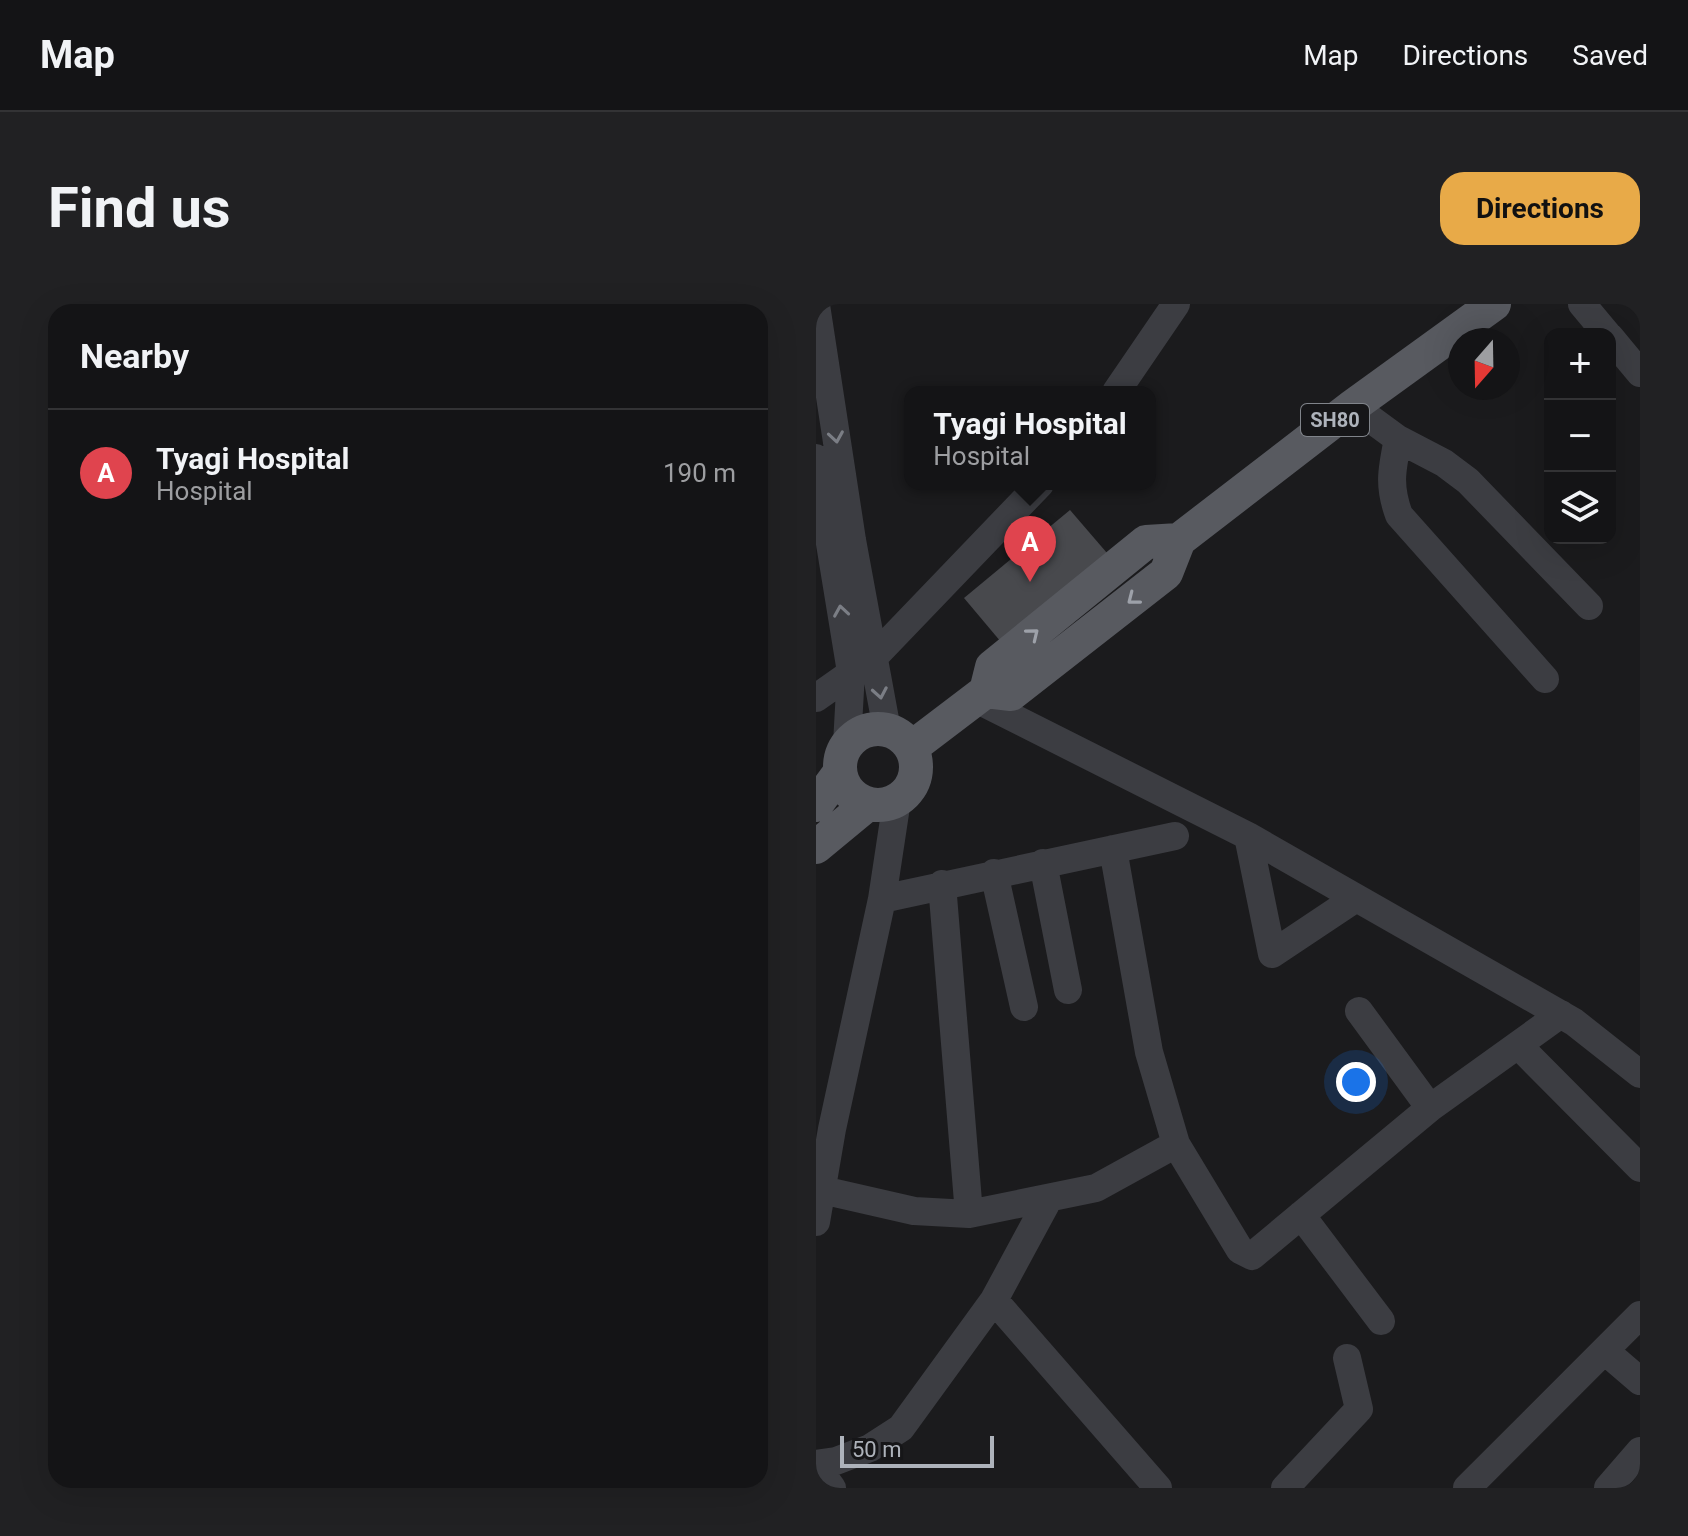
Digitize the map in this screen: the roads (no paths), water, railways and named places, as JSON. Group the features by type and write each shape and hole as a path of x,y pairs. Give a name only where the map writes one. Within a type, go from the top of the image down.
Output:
{"main road":[{"name":"SH80","path":"843,758 858,734 873,729 899,739 981,695 1011,694 1166,573 1179,540 1353,406 1494,304"},
{"path":"816,847 882,802 908,790 915,777 916,762 899,739"},
{"path":"843,758 844,786 854,797 882,802"},
{"path":"816,805 843,758"}],"street":[{"path":"1120,386 1176,304"},
{"path":"1582,304 1602,328"},
{"path":"816,305 847,510 862,665 843,758"},
{"path":"1616,344 1640,373"},
{"path":"1353,406 1398,439 1444,463 1468,481 1589,606"},
{"path":"1398,439 1391,493 1399,515 1545,679"},
{"path":"816,458 824,548 862,665 899,739"},
{"path":"816,698 862,665 1034,490"},
{"path":"981,695 1248,836 1561,1014 1640,1074"},
{"path":"816,1222 822,1190 824,1128 882,899 882,802"},
{"path":"882,899 1175,836"},
{"path":"1248,836 1272,954 1356,898"},
{"path":"1113,849 1149,1052 1176,1144 1240,1250 1252,1256 1430,1108 1561,1014"},
{"path":"1043,863 1068,990"},
{"path":"994,873 1024,1007"},
{"path":"942,884 969,1214"},
{"path":"1359,1011 1430,1108"},
{"path":"1518,1045 1640,1168"},
{"path":"822,1190 914,1211 969,1214 1096,1188 1176,1144"},
{"path":"832,1488 816,1465 870,1448 901,1428 994,1300 1048,1200"},
{"path":"1301,1215 1381,1321"},
{"path":"994,1300 1158,1488"},
{"path":"1467,1488 1640,1315"},
{"path":"1605,1351 1640,1381"},
{"path":"1285,1488 1359,1409 1347,1358"},
{"path":"1608,1488 1640,1451"}],"place":[{"name":"Tyagi Hospital","path":"1030,582"}]}
